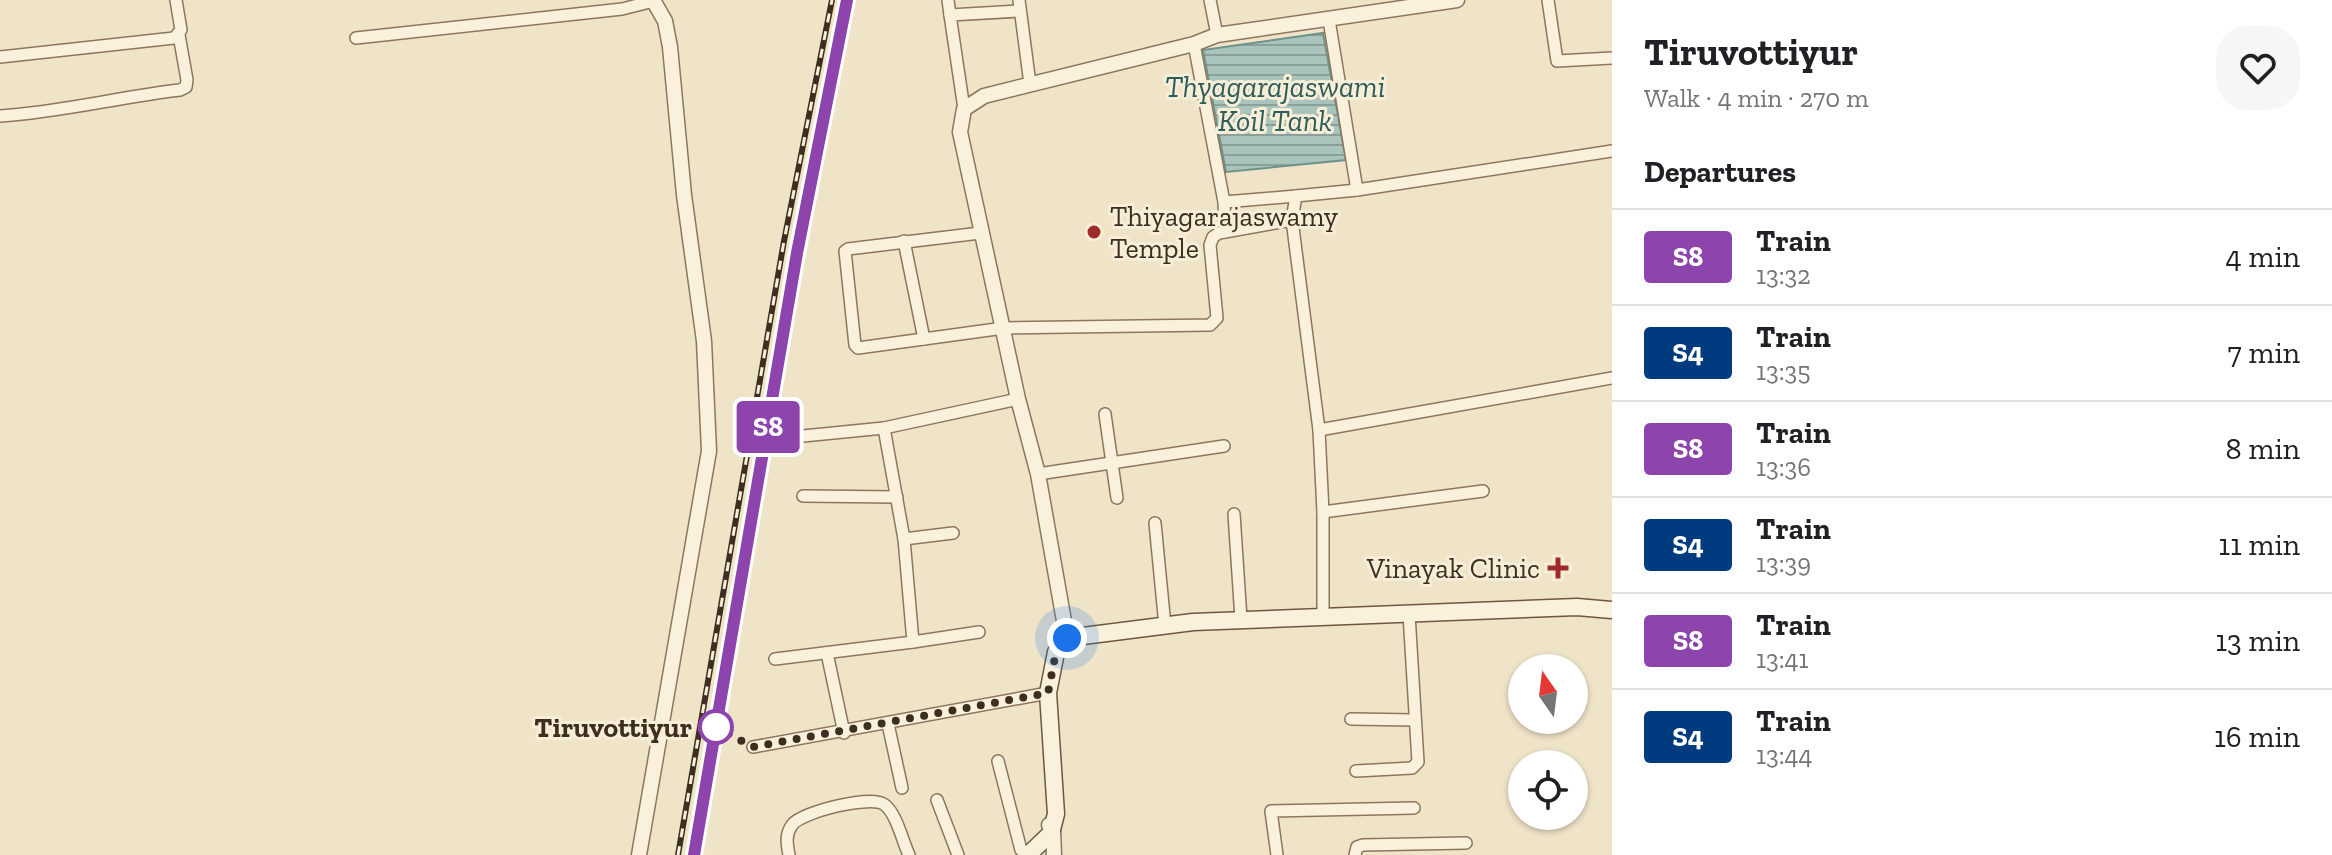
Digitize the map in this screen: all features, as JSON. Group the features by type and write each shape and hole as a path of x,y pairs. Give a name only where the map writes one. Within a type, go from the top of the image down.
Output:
{"main road":[{"path":"1022,853 1052,822 1048,693 1056,652 1067,638 1241,619 1577,607 1612,610"}],"street":[{"path":"0,116 51,112 186,87 176,0"},
{"path":"948,0 964,109 960,132 980,233 1038,474 1067,638"},
{"path":"1210,0 1217,35"},
{"path":"964,109 984,96 1194,44 1217,35 1457,0"},
{"path":"1548,0 1557,61 1612,58"},
{"path":"356,38 622,9 653,1 665,21 704,341 709,451 639,855"},
{"path":"950,15 1020,6 1030,84"},
{"path":"1329,20 1357,190"},
{"path":"0,57 145,43 179,35"},
{"path":"1194,44 1224,202 1225,232"},
{"path":"1224,202 1357,190 1612,151"},
{"path":"1296,196 1292,220 1319,430 1323,618"},
{"path":"980,233 845,251 855,345 862,348 1004,328 1210,325 1217,318 1210,245 1213,237 1292,220"},
{"path":"904,241 924,339"},
{"path":"1319,430 1612,378"},
{"path":"803,436 884,428 1018,399"},
{"path":"1105,414 1117,498"},
{"path":"884,428 904,539 913,642"},
{"path":"1038,474 1224,446"},
{"path":"1323,512 1483,491"},
{"path":"803,496 897,497"},
{"path":"1234,514 1241,619"},
{"path":"1155,523 1165,626"},
{"path":"904,539 953,533"},
{"path":"1356,771 1416,766 1418,762 1409,614"},
{"path":"775,659 979,632"},
{"path":"827,653 844,733"},
{"path":"753,747 844,733 1048,693"},
{"path":"1351,719 1415,720"},
{"path":"888,724 902,788"},
{"path":"998,761 1022,853"},
{"path":"789,855 786,840 791,826 799,818 840,805 872,800 882,802 890,810 909,855"},
{"path":"937,800 958,855"},
{"path":"1277,855 1271,811 1414,808"},
{"path":"1052,822 1054,855"},
{"path":"1355,855 1357,847 1363,845 1466,843"}],"water":[{"name":"Thyagarajaswami Koil Tank","path":"1323,33 1346,160 1226,172 1203,50"}],"railway":[{"path":"678,855 784,241 832,0"},
{"path":"694,855 797,253 847,0"}],"train":[{"name":"S8","path":"694,855 797,253 847,0"}],"place":[{"name":"Thiyagarajaswamy Temple","path":"1094,232"},
{"name":"Vinayak Clinic","path":"1558,568"},
{"name":"Tiruvottiyur","path":"716,727"}],"route":[{"path":"716,727 753,747 844,733 1048,693 1056,652 1067,638"}]}
